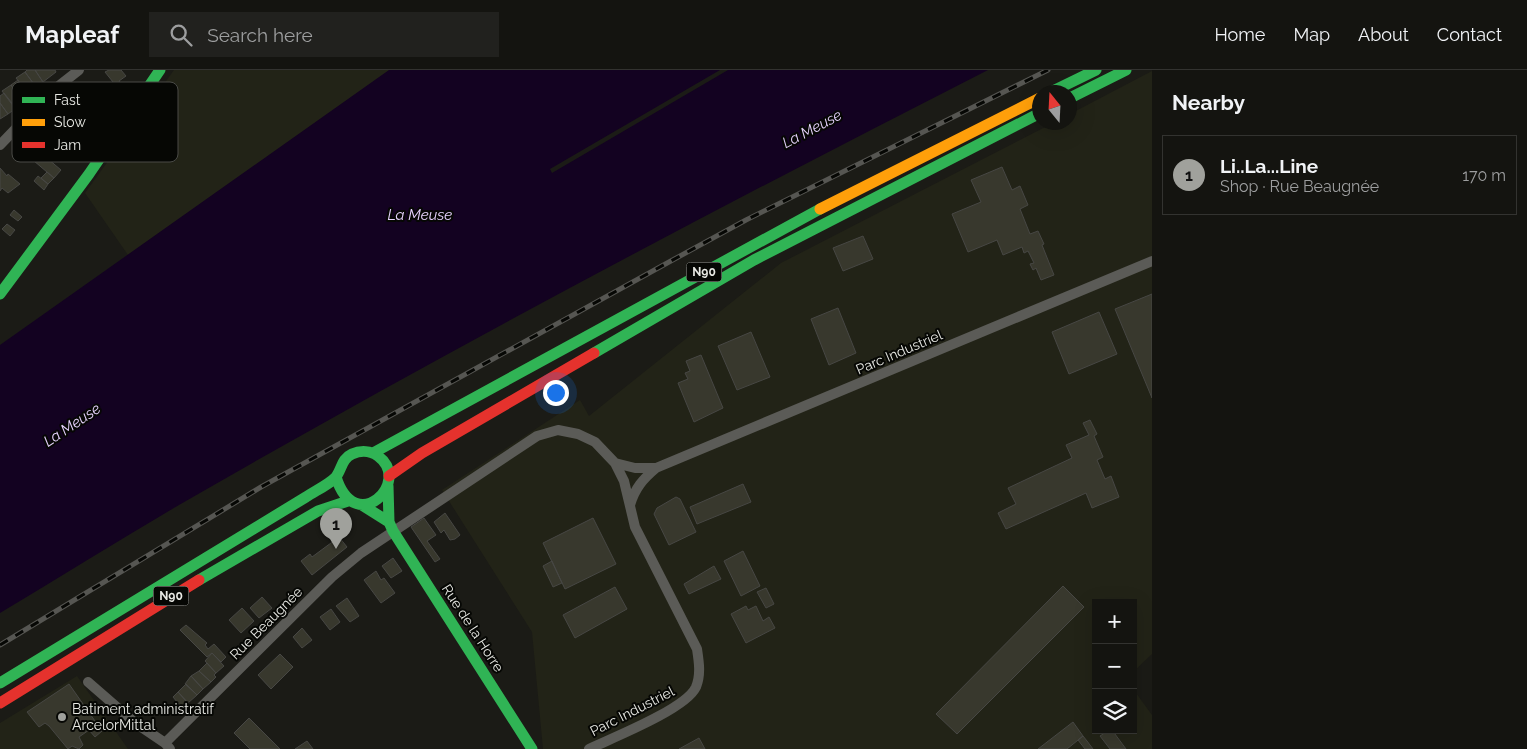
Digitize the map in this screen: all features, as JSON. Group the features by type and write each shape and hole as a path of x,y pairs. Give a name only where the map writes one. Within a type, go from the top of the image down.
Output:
{"main road":[{"path":"152,82 160,70"},
{"path":"1065,85 1096,70"},
{"path":"1077,94 1126,70"},
{"name":"N90","path":"373,453 839,199 1032,102"},
{"name":"N90","path":"389,481 422,453 754,260 844,212 1032,117"},
{"path":"0,294 97,162"},
{"path":"364,451 373,453 384,462 389,481 391,527 362,505 348,500 341,494 336,477 338,468 348,456 364,451"},
{"name":"N90","path":"0,683 336,477"},
{"path":"362,505 376,501 384,495 389,481"},
{"name":"N90","path":"0,703 239,556 318,511 348,500"},
{"name":"Rue de la Horre","path":"391,527 532,749"}],"street":[{"path":"64,82 79,70"},
{"path":"0,145 12,133"},
{"name":"Parc Industriel","path":"630,506 634,493 641,481 656,468 1152,261"},
{"name":"Parc Industriel","path":"391,527 536,436 558,430 578,434 595,442 616,463 624,481 635,527 697,649 700,668 695,688 682,704 589,749"},
{"name":"Parc Industriel","path":"616,463 635,468 656,468"},
{"name":"Rue Beaugnée","path":"167,746 332,577 391,527"},
{"path":"88,682 134,722 167,746"}],"shaded area":[{"path":"174,70 390,70 128,255 85,193 107,162 178,162 178,82 165,82"},
{"path":"1152,71 1152,654 1137,668 1137,599 1092,599 1092,734 1137,734 1137,694 1152,715 1152,749 543,749 532,632 442,490 580,400 589,416 781,263 1039,130 1077,130 1077,110"},
{"path":"77,676 128,749 0,749 0,723"}],"water":[{"name":"La Meuse","path":"389,70 720,70 550,169 552,173 728,70 988,70 682,228 479,337 179,505 0,613 0,345"}],"building":[{"path":"27,70 35,70 43,82 32,82 25,72"},
{"path":"35,70 55,70 56,72 43,82"},
{"path":"121,70 126,76 120,82 113,82 105,72"},
{"path":"25,72 32,82 19,82 16,78"},
{"path":"11,85 12,104 2,91"},
{"path":"4,93 12,103 12,111 8,114 0,103 0,96"},
{"path":"0,103 8,114 0,119"},
{"path":"35,162 52,162 61,170 54,178"},
{"path":"1002,167 1012,190 1020,186 1028,205 1020,209 1030,234 1038,231 1054,275 1041,280 1036,268 1033,270 1030,264 1034,263 1028,251 1024,253 1022,247 1003,255 997,240 968,252 952,214 981,202 971,180"},
{"path":"0,168 7,176 8,174 20,184 8,193 2,188 0,191"},
{"path":"47,172 54,178 48,184 41,178"},
{"path":"38,176 48,184 44,190 34,181"},
{"path":"14,210 22,217 18,221 10,215"},
{"path":"7,224 15,230 10,236 2,229"},
{"path":"863,236 873,259 843,271 833,248"},
{"path":"1152,294 1152,398 1115,309"},
{"path":"838,308 856,353 829,365 811,319"},
{"path":"1099,312 1117,354 1069,374 1052,332"},
{"path":"751,332 770,377 737,390 718,346"},
{"path":"701,355 723,408 694,422 678,383 688,379 685,373 690,371 686,361"},
{"path":"1090,420 1097,434 1094,436 1103,457 1097,460 1105,479 1111,476 1119,497 1092,508 1086,493 1006,529 998,513 1016,504 1008,488 1072,458 1066,445 1089,435 1083,423"},
{"path":"743,484 751,502 697,524 690,507"},
{"path":"676,497 680,499 696,532 669,545 654,514 657,508"},
{"path":"445,513 460,535 455,539 450,540 444,530 441,533 434,522"},
{"path":"424,518 436,535 427,541 440,559 435,562 411,527"},
{"path":"593,518 616,564 565,589 543,543"},
{"path":"339,537 347,547 312,575 301,561 310,554 312,557"},
{"path":"743,551 760,586 741,596 724,561"},
{"path":"393,558 402,571 391,578 382,566"},
{"path":"552,561 562,583 553,587 543,566"},
{"path":"714,566 721,579 689,594 684,584"},
{"path":"376,571 381,580 384,578 395,593 381,603 364,580"},
{"path":"1063,586 1084,607 957,734 936,714"},
{"path":"615,587 627,609 575,638 563,615"},
{"path":"766,588 774,604 766,608 757,592"},
{"path":"262,597 272,608 259,618 250,608"},
{"path":"347,598 359,616 350,622 336,606"},
{"path":"746,606 748,610 756,606 763,621 769,617 775,628 746,643 731,614"},
{"path":"242,608 254,621 241,633 229,620"},
{"path":"331,609 340,622 330,630 320,617"},
{"path":"186,625 207,643 205,645 208,649 214,644 226,657 221,662 212,653 207,657 180,630"},
{"path":"302,628 312,640 302,648 293,637"},
{"path":"212,653 224,666 216,673 205,661"},
{"path":"280,654 293,667 271,689 258,675"},
{"path":"207,663 216,673 214,675 216,677 211,682 199,671"},
{"path":"199,671 211,682 203,689 191,676"},
{"path":"191,676 203,689 197,695 185,684"},
{"name":"Batiment administratif ArcelorMittal","path":"69,684 102,731 95,737 89,730 79,737 83,745 79,749 72,746 68,749 49,726 45,723 39,727 27,712"},
{"path":"186,684 197,695 188,703 178,692"},
{"path":"178,692 188,703 182,708 173,697"},
{"path":"249,718 280,749 250,749 234,733"},
{"path":"1073,722 1083,736 1067,749 1038,749"},
{"path":"1103,734 1115,734 1126,749 1110,749 1100,736"},
{"path":"1083,736 1093,749 1085,749 1078,740"},
{"path":"699,738 705,749 679,749"},
{"path":"307,741 313,749 295,749"}],"railway":[{"path":"0,645 261,487 669,262 746,220 1048,70"}],"traffic: fast":[{"path":"152,82 160,70"},
{"path":"1065,85 1096,70"},
{"path":"1077,94 1126,70"},
{"path":"594,353 754,260 1032,117"},
{"path":"0,294 97,162"},
{"path":"373,453 820,209"},
{"path":"0,683 325,486 335,478 348,456 359,452 372,453 378,456 387,467 389,479 385,490 377,499 367,504 356,503 345,495 336,477"},
{"path":"388,486 389,522 393,531 532,749"},
{"path":"199,580 318,511 348,501"},
{"path":"362,505 389,522"}],"traffic: slow":[{"path":"820,209 1032,102"}],"traffic: jam":[{"path":"389,476 422,453 594,353"},
{"path":"0,703 199,580"}],"place":[{"name":"Li..La...Line","path":"336,549"},
{"name":"Batiment administratif ArcelorMittal","path":"62,717"}]}
